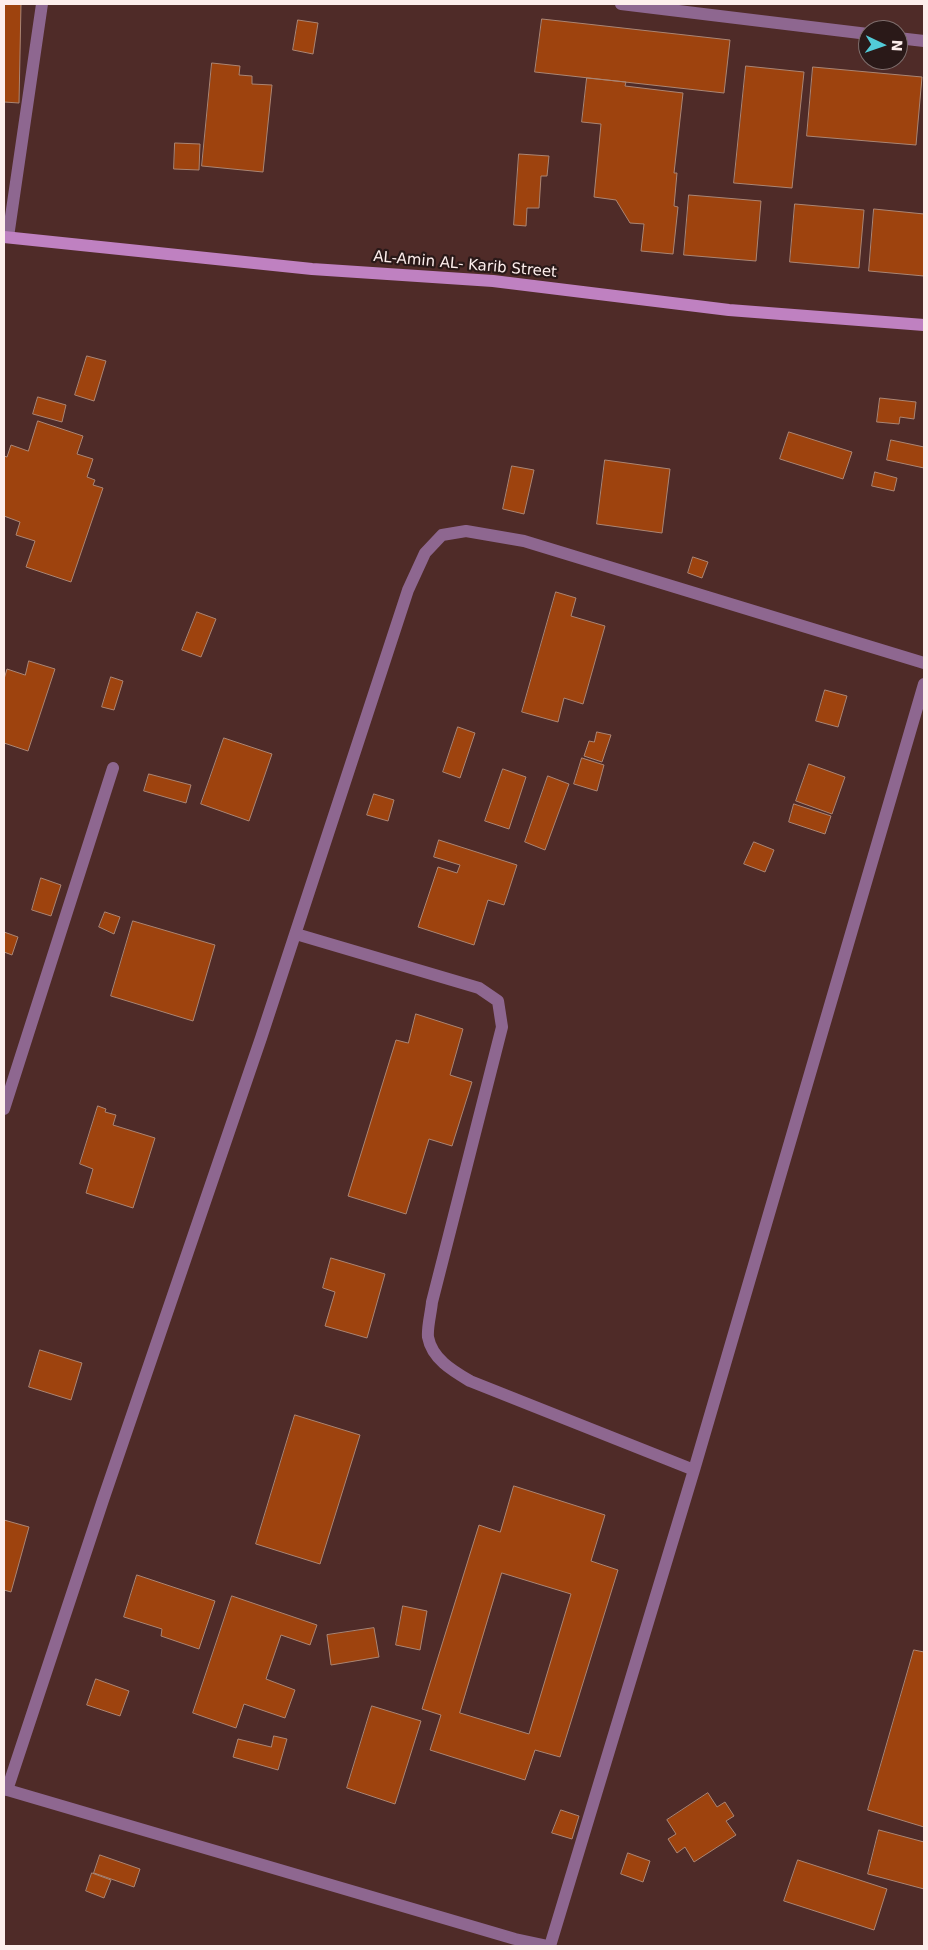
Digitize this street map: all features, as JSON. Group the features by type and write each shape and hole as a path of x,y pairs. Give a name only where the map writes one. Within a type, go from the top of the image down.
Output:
{"street":[{"path":"6,237 42,4"},
{"path":"621,4 858,33"},
{"path":"908,39 924,41"},
{"name":"AL-Amin AL- Karib Street","path":"6,237 312,269 493,282 729,310 924,325"},
{"path":"924,663 524,540 466,531 442,535 425,553 408,590 296,934 106,1490 6,1790 514,1943 549,1946 694,1470 924,684"},
{"path":"4,1109 113,768"},
{"path":"296,934 479,988 498,1001 502,1027 432,1302 428,1337 436,1355 450,1369 470,1381 694,1470"}],"building":[{"path":"4,4 21,4 19,103 4,102"},
{"path":"542,19 730,40 724,93 535,72"},
{"path":"298,20 318,23 313,54 293,50"},
{"path":"212,63 240,66 239,75 252,76 252,84 272,85 263,172 202,166"},
{"path":"746,66 804,72 792,188 734,183"},
{"path":"813,67 922,77 916,145 807,136"},
{"path":"587,78 626,82 625,86 683,93 674,173 677,173 674,206 678,207 673,254 641,251 644,224 630,223 616,200 594,197 601,124 582,122"},
{"path":"175,143 200,144 199,170 174,169"},
{"path":"519,154 549,156 547,176 541,176 539,208 527,208 526,226 514,225"},
{"path":"689,195 761,201 756,261 684,255"},
{"path":"795,204 864,210 859,268 790,262"},
{"path":"874,209 924,214 924,276 869,271"},
{"path":"87,356 106,361 94,401 75,395"},
{"path":"38,397 66,405 62,422 33,414"},
{"path":"880,398 916,402 914,419 900,417 899,424 877,422"},
{"path":"38,421 83,436 77,454 93,459 87,477 95,480 93,485 103,488 71,582 26,567 35,541 16,535 20,522 4,516 4,456 7,457 11,445 28,451"},
{"path":"789,432 852,452 843,479 780,459"},
{"path":"891,440 924,447 924,468 887,460"},
{"path":"605,460 670,469 662,533 597,524"},
{"path":"512,466 534,470 524,514 503,509"},
{"path":"875,472 897,478 894,491 872,486"},
{"path":"693,557 708,562 702,578 688,573"},
{"path":"556,592 576,598 571,616 605,626 583,704 564,698 558,722 522,712"},
{"path":"197,612 216,619 201,657 182,650"},
{"path":"29,661 55,669 28,751 4,743 4,679 7,669 25,675"},
{"path":"111,677 123,681 114,710 102,707"},
{"path":"825,690 847,696 838,727 816,721"},
{"path":"458,727 475,733 460,778 443,772"},
{"path":"597,732 611,735 602,762 584,756 589,741 594,742"},
{"path":"224,738 272,754 249,821 201,804"},
{"path":"582,758 604,765 597,791 574,784"},
{"path":"809,764 845,777 832,814 796,801"},
{"path":"503,769 526,777 509,829 485,821"},
{"path":"149,774 191,785 186,803 144,791"},
{"path":"548,776 569,784 545,850 525,842"},
{"path":"374,794 394,800 388,821 367,815"},
{"path":"794,804 831,816 825,834 789,822"},
{"path":"439,840 517,865 504,905 488,900 474,945 418,927 438,867 457,873 460,865 434,857"},
{"path":"754,842 774,850 765,872 744,864"},
{"path":"41,878 61,885 51,916 32,910"},
{"path":"105,912 120,917 114,934 99,927"},
{"path":"133,921 215,945 193,1021 111,996"},
{"path":"4,932 18,937 12,955 4,952"},
{"path":"416,1014 463,1029 450,1075 472,1082 452,1146 429,1139 406,1214 348,1196 396,1040 408,1043"},
{"path":"98,1106 106,1109 105,1112 116,1115 113,1125 155,1138 133,1208 86,1193 93,1169 80,1164"},
{"path":"331,1258 385,1274 367,1338 325,1326 335,1292 323,1288"},
{"path":"40,1350 82,1363 71,1400 29,1387"},
{"path":"295,1415 360,1435 320,1564 256,1544"},
{"path":"514,1486 605,1515 591,1561 618,1570 560,1757 535,1750 525,1780 430,1750 441,1715 422,1709 479,1525 500,1532","holes":["502,1573 571,1594 529,1734 460,1713"]},
{"path":"4,1520 29,1527 11,1592 4,1590"},
{"path":"137,1575 215,1601 199,1649 161,1636 162,1629 124,1617"},
{"path":"232,1596 317,1625 310,1645 281,1635 266,1679 295,1690 285,1718 244,1704 236,1728 193,1713"},
{"path":"403,1606 427,1611 420,1650 396,1645"},
{"path":"374,1628 379,1657 331,1665 327,1635"},
{"path":"914,1650 924,1652 924,1827 868,1810"},
{"path":"96,1679 129,1691 120,1716 87,1705"},
{"path":"372,1706 421,1721 395,1804 347,1788"},
{"path":"274,1736 287,1739 278,1770 233,1757 238,1739 271,1747"},
{"path":"708,1793 717,1807 725,1802 734,1816 726,1821 736,1835 694,1862 685,1847 677,1853 668,1839 676,1834 667,1820"},
{"path":"561,1810 579,1816 572,1839 552,1833"},
{"path":"879,1830 924,1842 924,1889 868,1874"},
{"path":"628,1853 650,1861 643,1882 621,1874"},
{"path":"100,1855 140,1869 134,1887 94,1873"},
{"path":"798,1860 887,1889 874,1930 784,1901"},
{"path":"92,1873 111,1880 104,1898 86,1891"}]}
